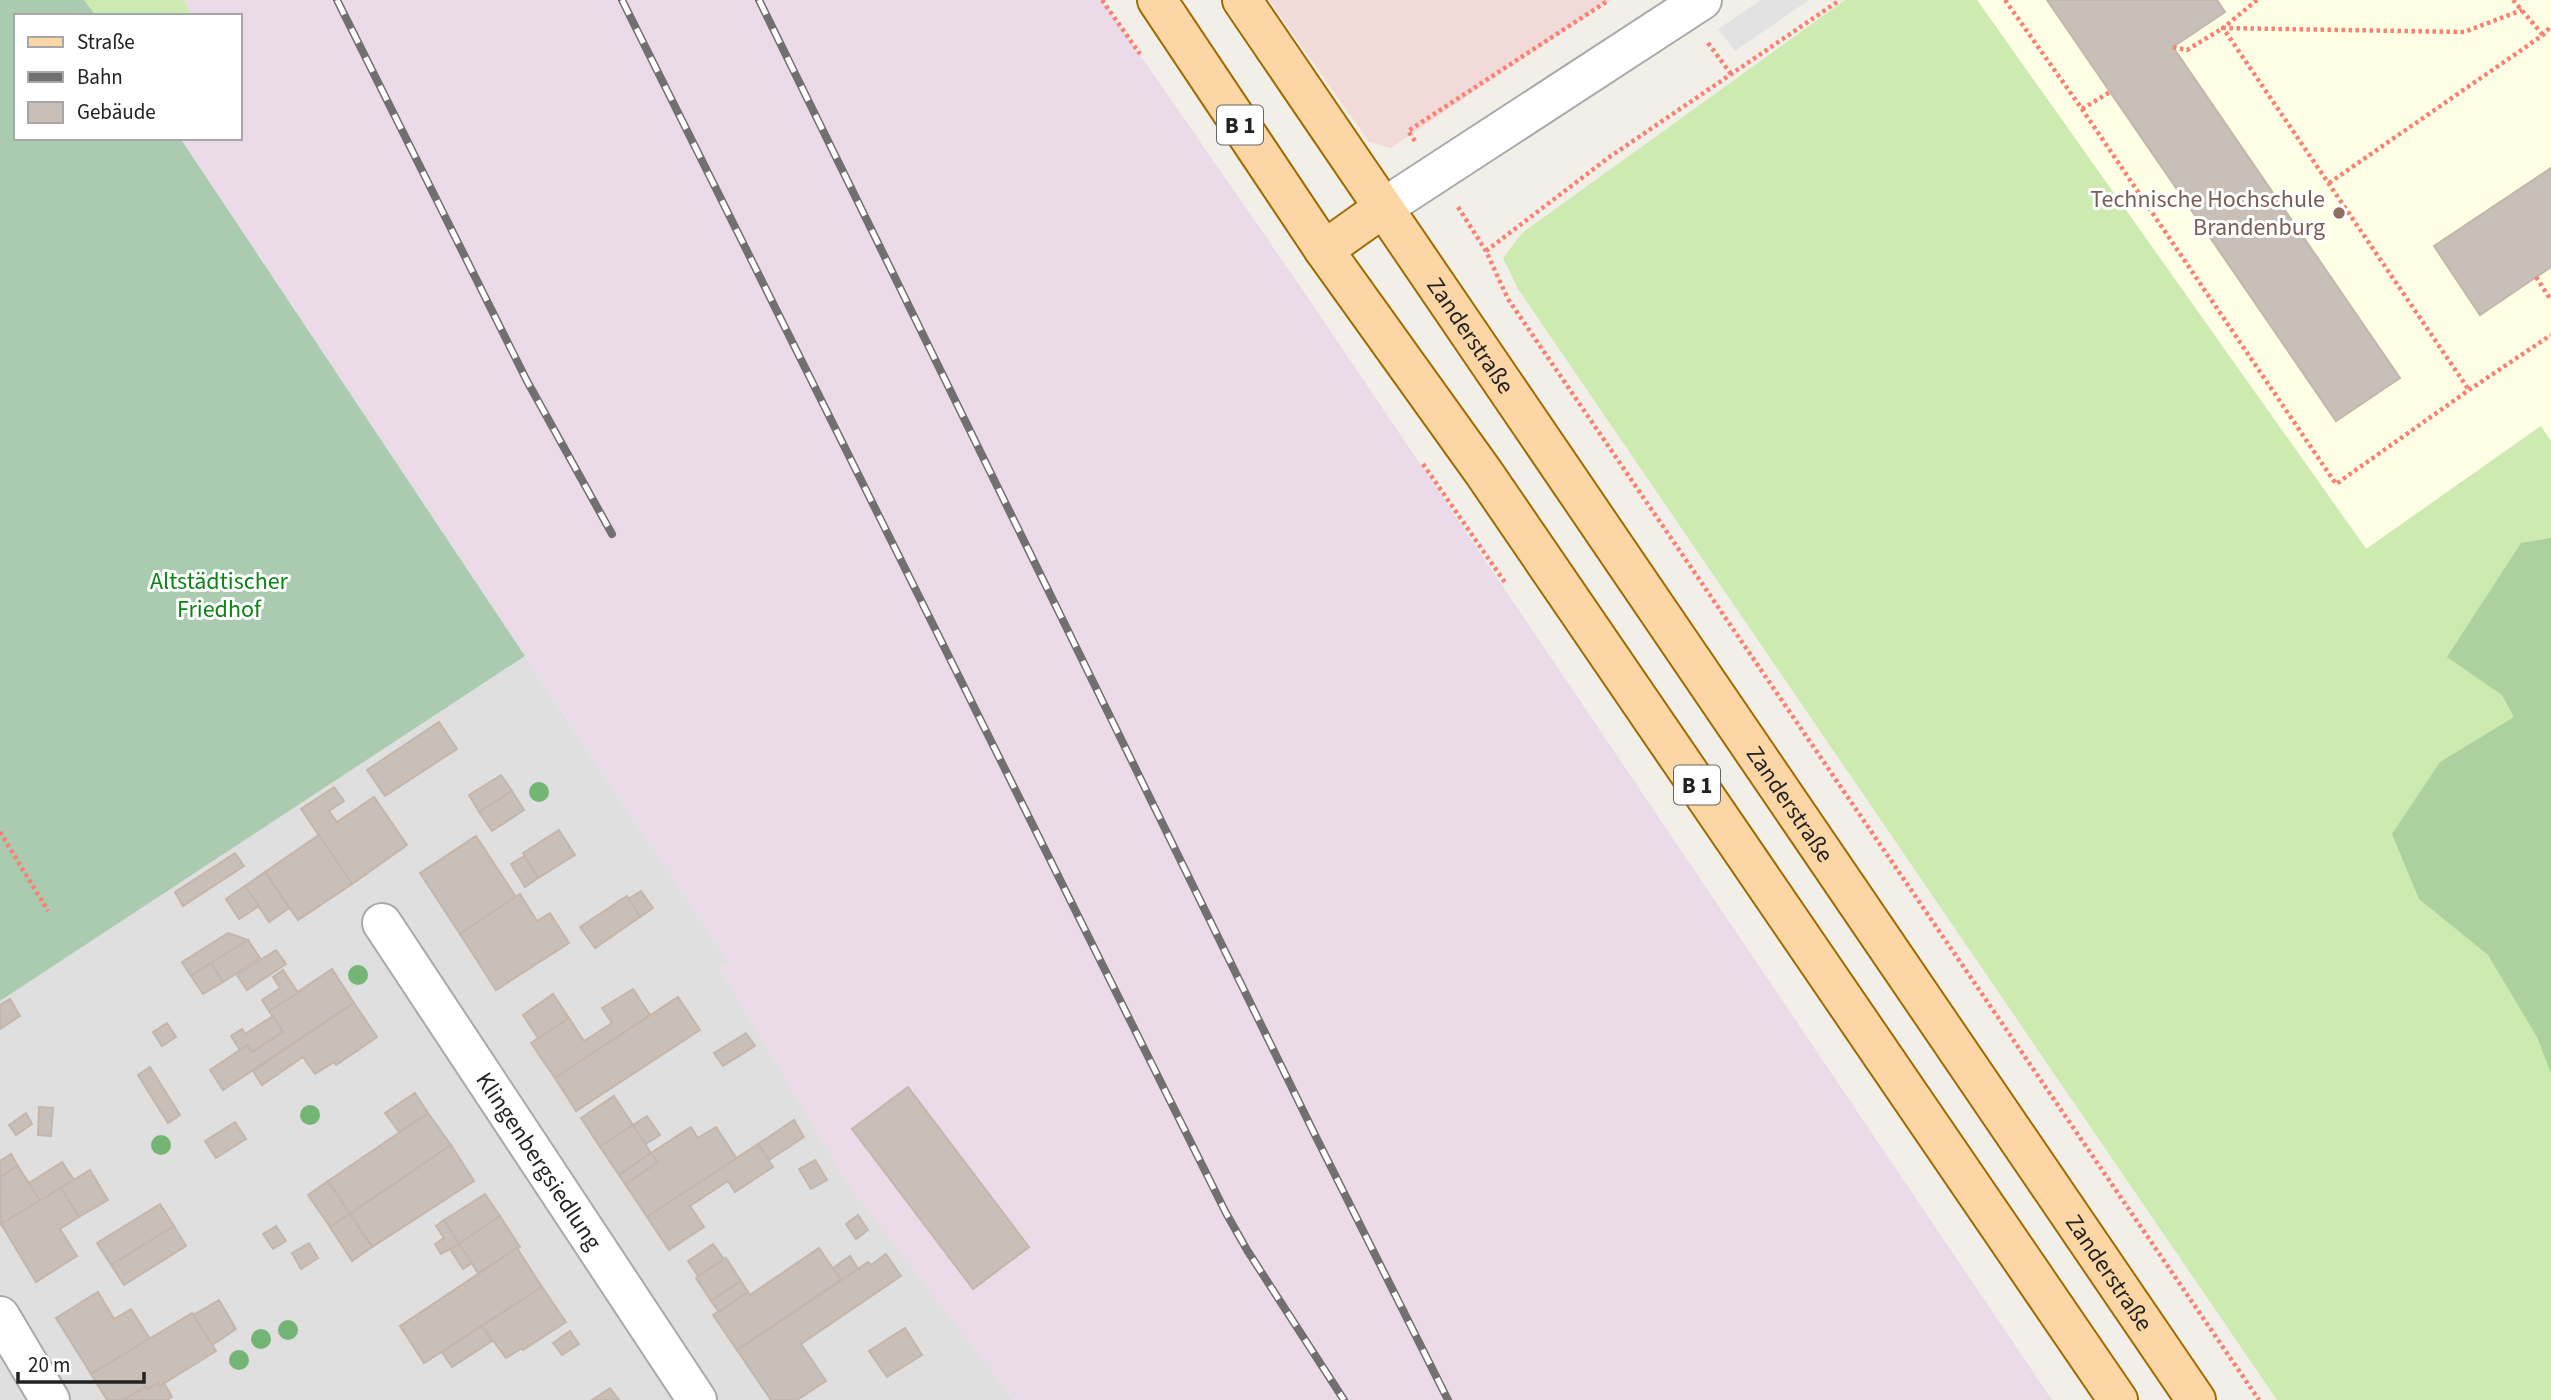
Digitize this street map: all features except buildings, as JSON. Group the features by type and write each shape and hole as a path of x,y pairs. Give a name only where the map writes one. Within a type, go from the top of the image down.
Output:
{"main road":[{"name":"B 1","path":"1157,0 1324,250 1484,473 2118,1400"},
{"name":"Zanderstraße","path":"1242,0 2196,1400"},
{"path":"1324,250 1383,208"}],"street":[{"path":"1383,208 1702,0"},
{"name":"Klingenbergsiedlung","path":"382,923 697,1400"},
{"path":"0,1316 50,1400"}],"path":[{"path":"1408,131 1609,0"},
{"path":"1486,251 1608,159 1840,0"},
{"path":"2005,0 2336,484 2551,335"},
{"path":"2173,47 2187,50 2223,28 2257,0"},
{"path":"2513,0 2543,35"},
{"path":"2223,28 2464,32 2522,10"},
{"path":"2329,183 2543,35 2551,26"},
{"path":"2223,28 2469,390"},
{"path":"2082,109 2110,92"},
{"path":"1436,172 1486,251 1508,299 2259,1400"},
{"path":"2536,277 2551,300"},
{"path":"0,832 48,911"}],"shaded area":[{"path":"184,0 1102,0 1300,286 2052,1400 1014,1400 847,1182 720,968 729,962 181,140 242,140 242,14 190,14"},
{"path":"1269,0 1610,0 1391,148 1369,142"},
{"path":"1761,0 1809,0 1735,51 1718,29"},
{"name":"Technische Hochschule Brandenburg","path":"1977,0 2551,0 2551,441 2540,426 2367,549"},
{"path":"525,656 729,962 720,968 847,1182 1014,1400 0,1400 0,1001"}],"green space":[{"name":"Altstädtischer Friedhof","path":"0,0 84,0 94,14 14,14 14,140 181,140 525,656 0,1001"},
{"path":"84,0 184,0 190,14 94,14"},
{"path":"1845,0 1977,0 2366,549 2541,426 2551,441 2551,1400 2277,1400 1518,289 1503,258 1522,233"},
{"path":"2551,538 2551,1073 2537,1037 2488,955 2419,899 2392,834 2440,762 2514,717 2502,695 2447,657 2521,543"}],"railway":[{"path":"337,0 527,381 612,534"},
{"path":"622,0 1226,1213 1344,1400"},
{"path":"759,0 1318,1141 1448,1400"}],"place":[{"name":"Technische Hochschule Brandenburg","path":"2339,213"}]}
